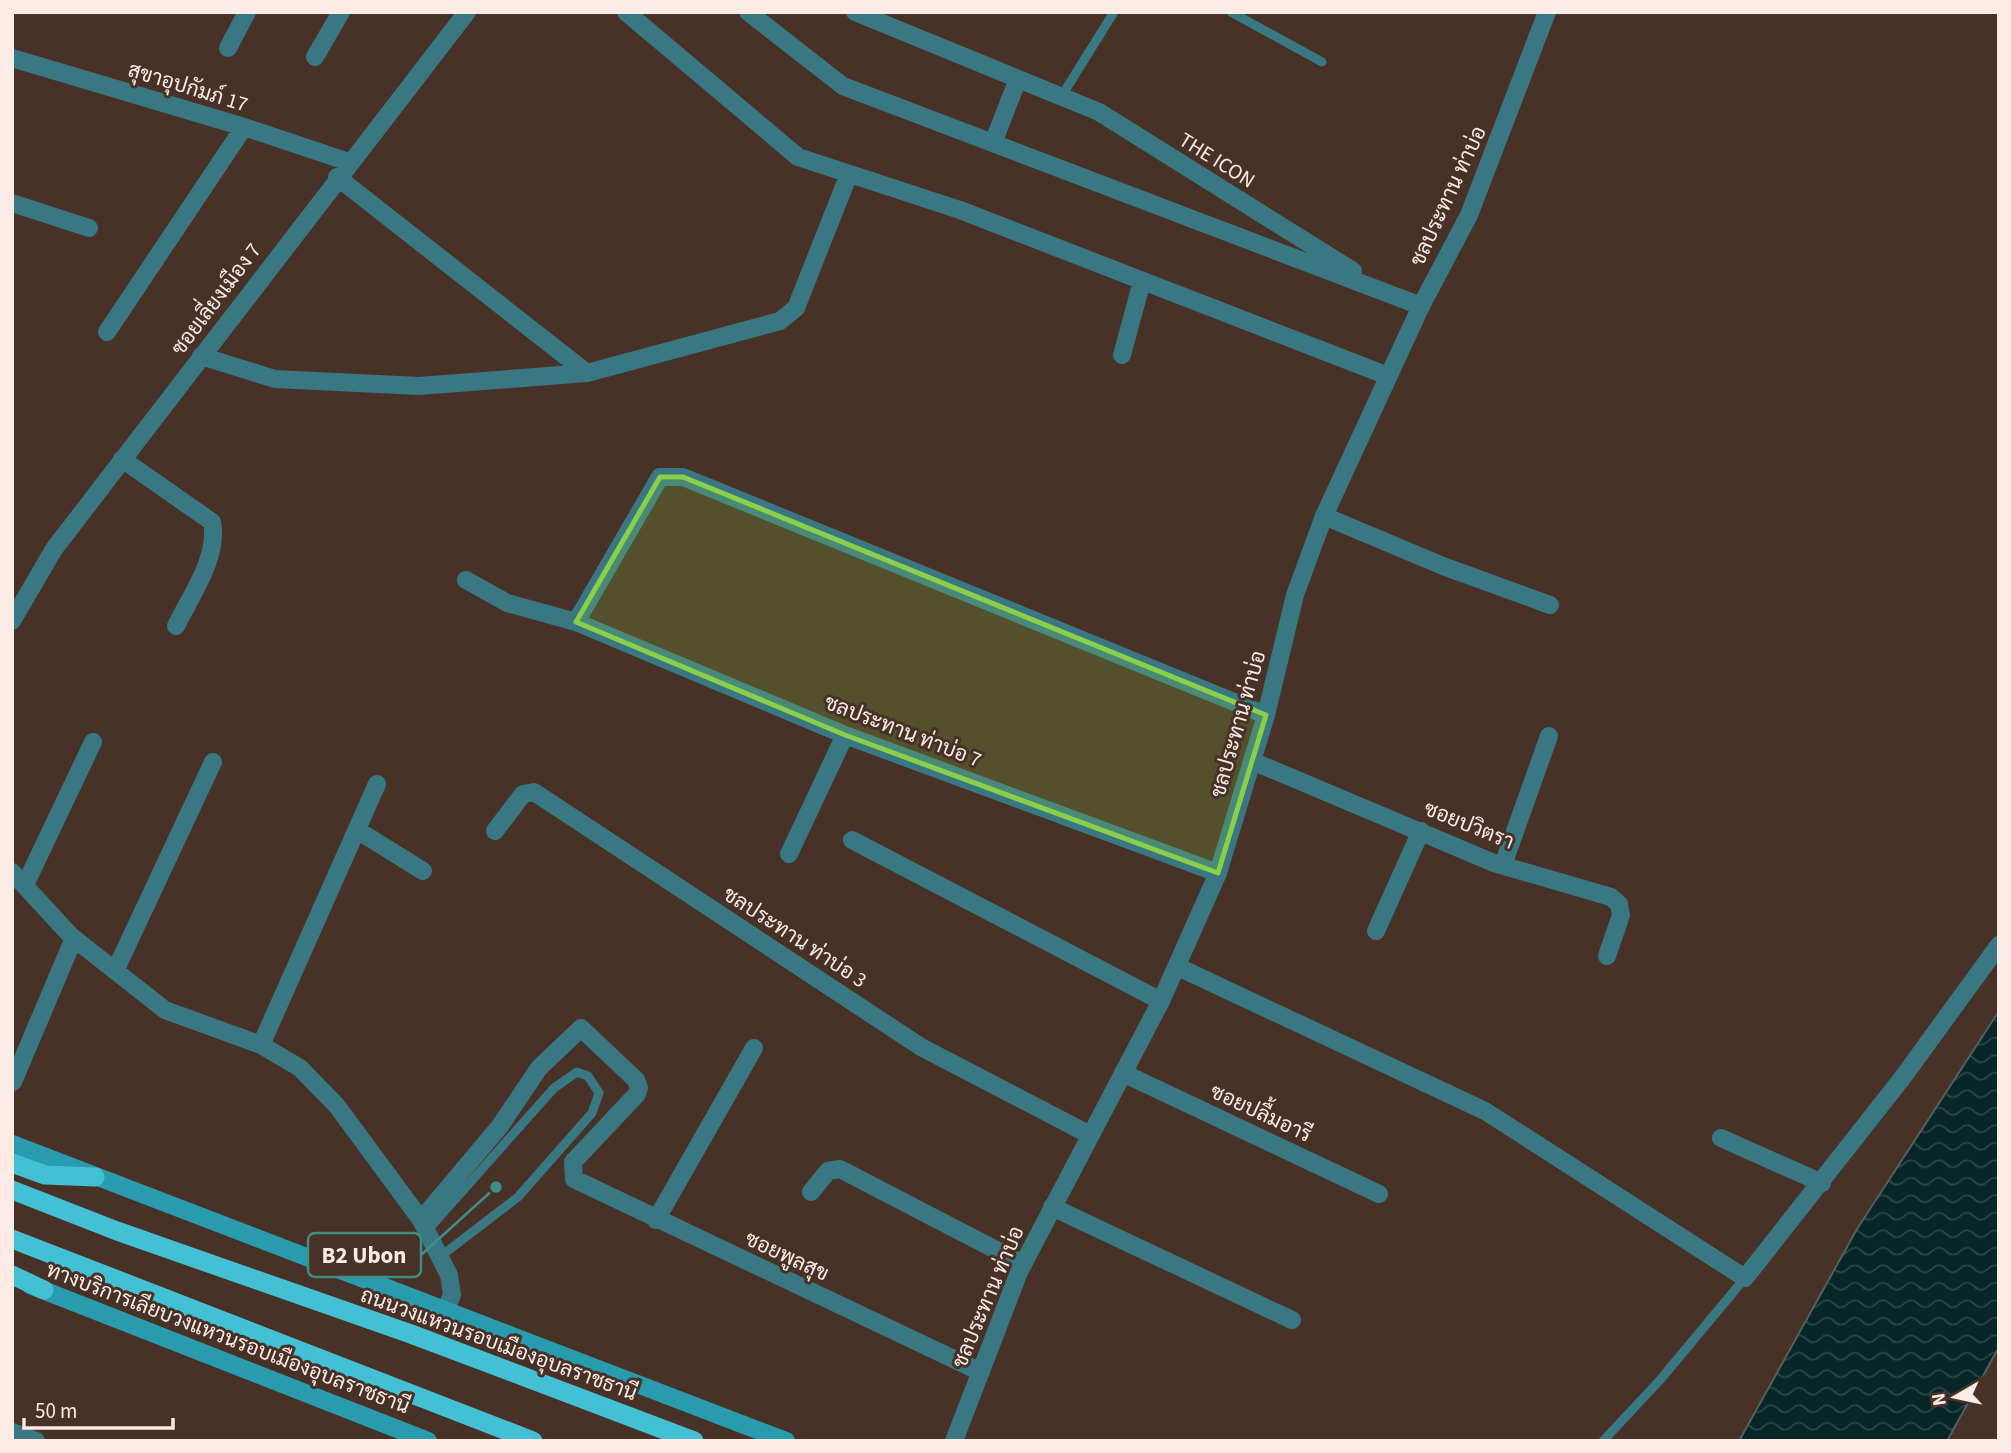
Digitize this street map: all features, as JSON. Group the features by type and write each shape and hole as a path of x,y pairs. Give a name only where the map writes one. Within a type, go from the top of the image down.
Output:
{"highway":[{"path":"12,1163 45,1175 95,1177"},
{"name":"ถนนวงแหวนรอบเมืองอุบลราชธานี","path":"12,1190 117,1231 411,1334 694,1441"},
{"path":"12,1240 533,1441"},
{"path":"12,1277 44,1290"}],"main road":[{"path":"12,1144 786,1441"},
{"name":"ทางบริการเลียบวงแหวนรอบเมืองอุบลราชธานี","path":"44,1290 428,1441"}],"street":[{"path":"228,48 247,12"},
{"path":"315,57 341,12"},
{"name":"ซอยเลี่ยงเมือง 7","path":"12,621 54,549 337,177 467,12"},
{"path":"626,12 798,157 960,210 1388,376"},
{"name":"THE ICON","path":"748,12 843,86 1421,306"},
{"name":"THE ICON","path":"855,12 1098,113 1385,292"},
{"name":"ชลประทาน ท่าบ่อ","path":"954,1441 1023,1264 1178,967 1218,873 1266,715 1296,595 1325,516 1421,306 1469,215 1547,12"},
{"name":"สุขาอุปกัมภ์ 17","path":"12,58 244,127 349,162"},
{"path":"993,143 1018,79"},
{"path":"107,332 244,127"},
{"path":"201,356 275,379 406,385 587,373 790,316 806,285 849,174"},
{"path":"337,177 587,373"},
{"path":"12,203 89,228"},
{"path":"1122,355 1142,281"},
{"path":"122,459 212,522 215,538 211,554 177,626"},
{"path":"576,622 660,477 683,477 1266,715"},
{"path":"1325,516 1443,566 1550,605"},
{"name":"ชลประทาน ท่าบ่อ 7","path":"466,580 507,603 576,622 845,734 1218,873"},
{"path":"789,854 845,734"},
{"path":"1503,865 1549,736"},
{"path":"93,742 18,878 74,938 165,1010 261,1045 300,1068 337,1106 424,1225 449,1275 452,1295 445,1311"},
{"name":"ซอยปวิตรา","path":"1252,761 1503,865 1611,897 1619,904 1621,915 1606,956"},
{"path":"116,970 213,762"},
{"path":"261,1045 377,784"},
{"name":"ชลประทาน ท่าบ่อ 3","path":"495,831 523,794 534,792 921,1047 1090,1135"},
{"path":"357,830 423,871"},
{"path":"1376,931 1421,831"},
{"path":"852,840 1161,1001"},
{"path":"13,1082 74,938"},
{"path":"1178,967 1485,1111 1745,1278 1822,1183 1999,945"},
{"name":"ซอยพูลสุข","path":"424,1225 500,1126 539,1068 581,1028 636,1080 639,1088 637,1094 573,1162 574,1179 981,1372"},
{"path":"656,1220 754,1048"},
{"name":"ซอยปลื้มอารี","path":"1123,1073 1379,1194"},
{"path":"1721,1138 1822,1183"},
{"path":"811,1192 828,1171 840,1169 1023,1264"},
{"path":"1052,1207 1292,1320"},
{"path":"12,1432 36,1441"}],"lane":[{"path":"1061,97 1114,12"},
{"path":"1231,12 1321,62"},
{"path":"424,1225 554,1088 577,1072 588,1076 599,1093 592,1112 518,1197 441,1256"},
{"path":"1603,1441 1660,1380 1745,1278"}],"highlighted area":[{"path":"660,477 683,477 1266,715 1218,873 845,735 576,622"}],"water":[{"path":"1999,1011 1999,1347 1947,1441 1739,1441 1857,1229"}],"place":[{"name":"B2 Ubon","path":"496,1187"}]}
